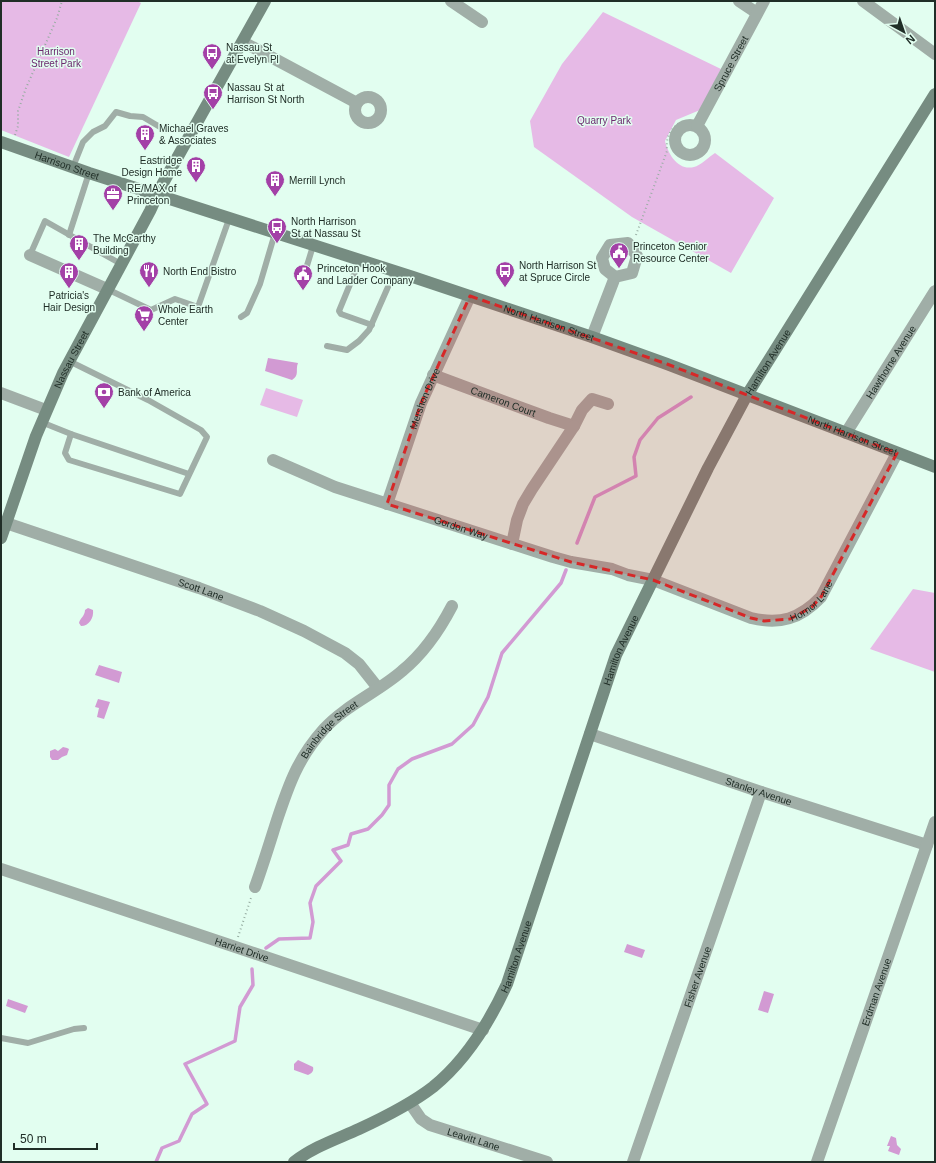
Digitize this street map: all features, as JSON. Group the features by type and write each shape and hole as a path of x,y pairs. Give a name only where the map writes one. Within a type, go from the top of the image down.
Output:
{"street":[{"name":"Nassau Street","path":"1,538 41,422 69,361 150,211 157,194 265,1"},
{"path":"451,1 482,22"},
{"path":"739,1 757,13"},
{"name":"Spruce Street","path":"697,126 764,1"},
{"path":"863,1 935,54"},
{"path":"243,42 357,103"},
{"name":"Hamilton Avenue","path":"294,1162 318,1147 360,1129 410,1103 433,1086 455,1065 483,1030 496,1008 507,984 616,654 708,468 747,395 935,94"},
{"name":"Harrison Street","path":"4,144 157,194"},
{"name":"North Harrison Street","path":"157,194 229,219 395,271 592,337 667,364 935,467"},
{"path":"628,243 637,256 632,273 615,277 605,269 602,258 610,245 628,243"},
{"path":"30,255 107,289"},
{"path":"592,337 615,277"},
{"name":"Hawthorne Avenue","path":"846,433 935,290"},
{"name":"Mershon Drive","path":"388,504 421,403 470,296"},
{"name":"Cameron Court","path":"433,375 574,426"},
{"path":"1,393 46,410"},
{"path":"512,544 517,520 524,504 532,489 574,426 582,410 592,399 608,404"},
{"name":"Hornor Lane","path":"653,580 750,618 764,621 778,621 790,619 802,614 812,607 821,597 897,453"},
{"name":"Gordon Way","path":"273,460 335,487 512,544 565,560 612,569 628,575 653,580"},
{"name":"Scott Lane","path":"6,523 199,588 260,611 304,631 346,653 359,664 378,688"},
{"name":"Bainbridge Street","path":"254,891 291,779 300,761 312,743 325,728 340,715 402,672 416,659 434,636 452,606"},
{"name":"Stanley Avenue","path":"590,734 761,792 927,845"},
{"name":"Fisher Avenue","path":"633,1162 761,792"},
{"name":"Erdman Avenue","path":"816,1162 935,822"},
{"name":"Harriet Drive","path":"1,869 281,961 483,1030"},
{"name":"Leavitt Lane","path":"410,1103 422,1119 430,1125 547,1162"}],"lane":[{"path":"73,167 83,142 93,132 106,126 116,112 130,116 143,117 165,130"},
{"path":"69,235 90,173"},
{"path":"107,289 151,310 175,299 198,307 229,219"},
{"path":"30,255 45,221 121,264"},
{"path":"241,317 247,313 260,284 275,234"},
{"path":"305,272 313,246"},
{"path":"360,260 339,311 341,314 372,325"},
{"path":"327,346 347,350 360,342 372,325 395,271"},
{"path":"69,361 148,400 201,430 207,437 180,494 69,460 65,453 71,434"},
{"path":"41,422 71,434 189,474"},
{"path":"1,1038 28,1043 74,1029 84,1028"}],"path":[{"path":"4,144 18,126 18,112 24,94 57,18 62,1"},
{"path":"631,248 667,151 666,141 671,130 679,123"},
{"path":"238,939 254,891"}],"highlighted area":[{"path":"470,296 667,364 897,453 821,597 812,607 790,619 764,621 751,618 653,580 571,562 387,504 421,403"}],"green space":[{"name":"Harrison Street Park","path":"1,1 137,1 141,3 69,157 1,130"},
{"name":"Quarry Park","path":"603,12 721,69 700,110 676,120 665,141 671,156 679,164 688,168 694,167 715,153 774,198 731,273 632,217 534,147 530,121 562,64"},
{"path":"266,388 303,400 297,417 260,405"},
{"path":"913,589 935,593 935,672 870,649"}],"shaded area":[{"path":"268,358 298,363 296,376 292,380 265,371"},
{"path":"88,608 93,610 92,619 86,625 81,626 79,623 85,610"},
{"path":"99,665 122,672 119,683 95,675"},
{"path":"98,699 110,702 104,719 97,717 99,708 95,707"},
{"path":"63,747 69,749 67,755 58,760 52,760 50,757 50,751 55,749 58,751"},
{"path":"627,944 645,950 642,958 624,952"},
{"path":"764,991 774,994 768,1013 758,1010"},
{"path":"8,999 28,1006 25,1013 6,1006"},
{"path":"298,1060 313,1067 312,1073 308,1075 294,1070 294,1064"},
{"path":"891,1136 896,1138 897,1145 901,1149 899,1155 888,1151 890,1146 887,1146"}],"waterway":[{"path":"577,543 595,497 636,476 634,457 640,440 658,418 691,397"},
{"path":"266,948 279,939 310,938 313,922 310,903 316,886 341,861 333,850 348,845 351,834 368,829 382,815 389,805 389,785 398,769 412,759 452,744 473,725 488,697 502,653 561,583 566,570"},
{"path":"156,1162 162,1148 179,1141 192,1114 207,1104 185,1064 235,1041 240,1007 253,985 252,969"}],"place":[{"name":"Nassau St at Evelyn Pl","path":"212,70"},
{"name":"Nassau St at Harrison St North","path":"213,110"},
{"name":"Michael Graves & Associates","path":"145,151"},
{"name":"Eastridge Design Home","path":"196,183"},
{"name":"Merrill Lynch","path":"275,197"},
{"name":"RE/MAX of Princeton","path":"113,211"},
{"name":"North Harrison St at Nassau St","path":"277,244"},
{"name":"The McCarthy Building","path":"79,261"},
{"name":"Princeton Senior Resource Center","path":"619,269"},
{"name":"North End Bistro","path":"149,288"},
{"name":"North Harrison St at Spruce Circle","path":"505,288"},
{"name":"Patricia's Hair Design","path":"69,289"},
{"name":"Princeton Hook and Ladder Company","path":"303,291"},
{"name":"Whole Earth Center","path":"144,332"},
{"name":"Bank of America","path":"104,409"}]}
